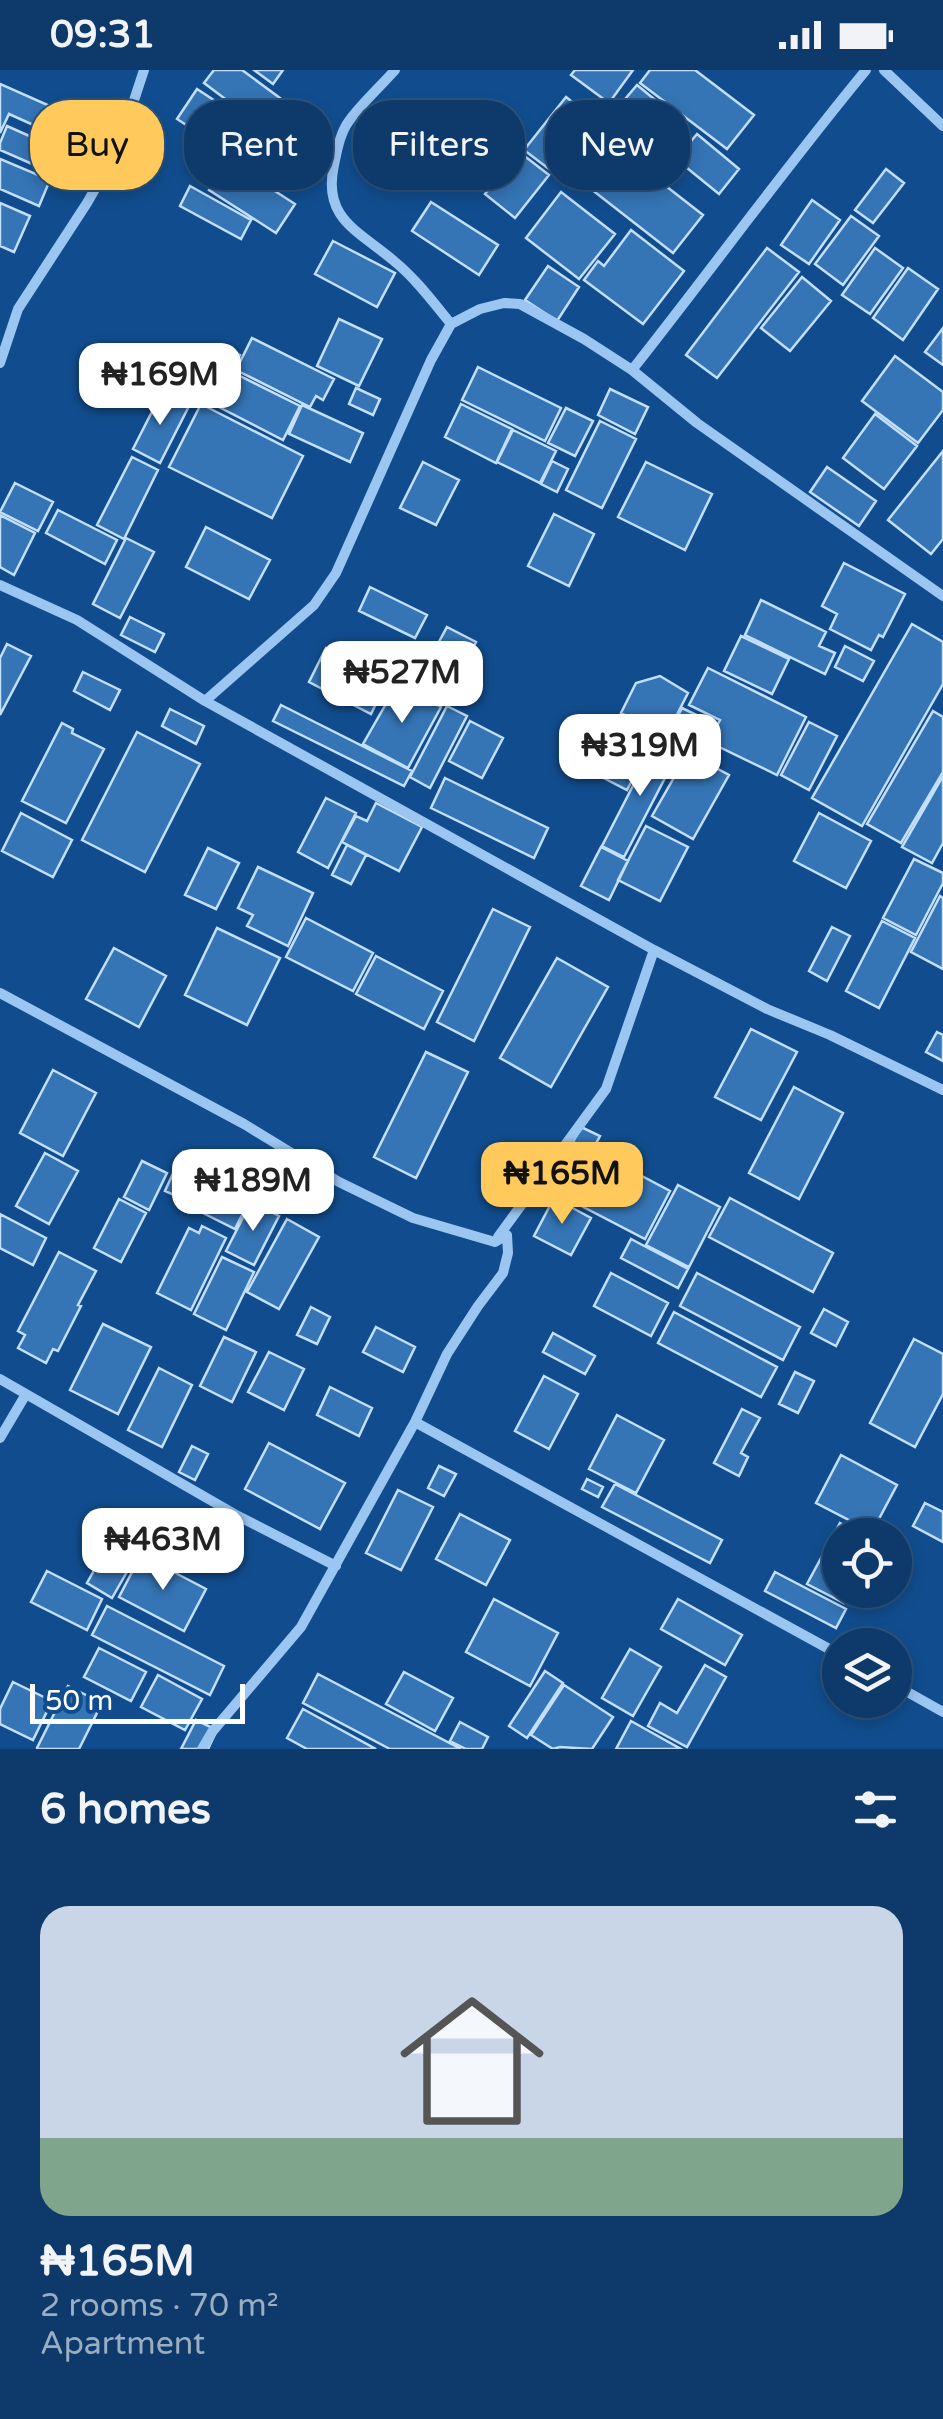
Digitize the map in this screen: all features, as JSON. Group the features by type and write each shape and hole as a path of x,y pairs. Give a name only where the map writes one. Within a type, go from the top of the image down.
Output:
{"street":[{"path":"0,363 18,309 118,150 144,70"},
{"path":"395,70 347,124 330,181 335,208 352,230 394,260 416,282 450,324"},
{"path":"632,370 866,70"},
{"path":"884,70 943,126"},
{"path":"206,700 314,604 336,574 450,324 480,309 504,303 520,304 632,370 697,423 943,596"},
{"path":"0,585 77,620 206,700 654,950 767,1009 943,1090"},
{"path":"495,1242 606,1089 654,950"},
{"path":"0,994 227,1115 338,1182 413,1218 495,1242 507,1235 503,1273 447,1354 415,1422 336,1566 300,1626 202,1749"},
{"path":"0,1378 238,1516 336,1566"},
{"path":"0,1438 26,1394"},
{"path":"415,1422 822,1645"},
{"path":"912,1695 943,1712"}],"building":[{"path":"214,70 242,70 280,98 227,100 204,83"},
{"path":"254,70 283,70 273,84"},
{"path":"575,70 633,70 611,100 605,100 571,75"},
{"path":"650,70 695,70 754,115 727,149 690,121 690,100 662,100 640,83"},
{"path":"0,84 36,100 30,100 30,123 9,114 0,133"},
{"path":"637,85 655,100 624,100"},
{"path":"197,89 214,100 190,100"},
{"path":"545,124 545,166 525,149"},
{"path":"7,126 30,136 30,163 0,150"},
{"path":"697,134 739,169 719,194 690,170 690,142"},
{"path":"525,156 545,172 545,180 515,218 485,194 488,190 525,190"},
{"path":"0,159 30,172 30,190 46,190 39,206 0,189"},
{"path":"886,169 904,183 873,223 855,210"},
{"path":"188,190 197,190 251,220 241,239 180,206"},
{"path":"209,190 273,190 295,204 276,233"},
{"path":"592,190 671,190 703,215 673,253"},
{"path":"561,192 615,234 579,279 526,238"},
{"path":"812,200 840,220 809,264 781,245"},
{"path":"431,202 498,245 479,275 412,231"},
{"path":"0,203 30,216 14,252 0,246"},
{"path":"851,216 879,236 843,285 815,264"},
{"path":"631,230 684,271 643,324 584,280 598,261 604,266"},
{"path":"333,241 395,273 377,307 315,274"},
{"path":"767,248 799,272 717,378 686,355"},
{"path":"875,248 903,268 870,314 842,295"},
{"path":"548,266 579,287 557,321 525,300"},
{"path":"908,268 938,289 903,340 873,318"},
{"path":"802,277 831,301 790,351 761,328"},
{"path":"339,319 382,339 359,386 317,366"},
{"path":"943,328 943,365 925,352"},
{"path":"252,338 334,379 323,400 316,396 310,407 236,370"},
{"path":"226,348 240,355 234,367 220,360"},
{"path":"895,356 943,392 943,410 918,443 862,401"},
{"path":"213,366 229,374 213,406 196,397"},
{"path":"478,367 561,408 545,441 462,400"},
{"path":"232,372 300,406 283,440 215,405"},
{"path":"356,388 380,399 373,415 349,404"},
{"path":"610,389 648,407 635,434 598,415"},
{"path":"161,394 188,408 160,463 133,449"},
{"path":"201,404 303,456 272,518 169,467"},
{"path":"461,404 512,429 496,463 445,437"},
{"path":"302,405 363,433 350,462 289,434"},
{"path":"566,408 593,421 575,456 548,443"},
{"path":"875,414 917,446 884,489 843,458"},
{"path":"600,421 636,439 602,508 566,490"},
{"path":"513,430 556,451 540,483 497,462"},
{"path":"943,451 943,539 931,554 888,520"},
{"path":"132,457 158,470 124,539 97,525"},
{"path":"552,461 568,469 557,492 541,484"},
{"path":"423,462 459,480 436,525 400,508"},
{"path":"646,462 712,494 685,550 618,517"},
{"path":"827,467 876,501 859,526 810,492"},
{"path":"15,483 53,502 38,531 0,512"},
{"path":"58,510 117,540 105,564 46,533"},
{"path":"554,514 594,534 569,586 528,566"},
{"path":"0,515 35,533 14,575 0,567"},
{"path":"206,527 270,560 249,599 186,567"},
{"path":"126,538 154,552 120,618 93,604"},
{"path":"844,563 905,594 883,637 879,635 871,650 830,629 837,614 822,606"},
{"path":"370,587 427,615 415,638 359,611"},
{"path":"761,600 826,632 819,646 835,653 825,674 745,635"},
{"path":"130,617 164,634 155,652 121,635"},
{"path":"912,624 943,642 943,684 862,826 812,798"},
{"path":"447,627 476,642 444,703 414,688"},
{"path":"741,636 789,659 772,694 724,671"},
{"path":"7,644 31,656 0,715 0,658"},
{"path":"845,646 874,661 863,681 835,667"},
{"path":"326,648 388,679 371,714 309,682"},
{"path":"708,668 806,717 777,775 709,742 720,720 689,705"},
{"path":"83,672 120,690 110,710 74,691"},
{"path":"660,676 688,693 666,736 621,713 636,683"},
{"path":"398,683 441,707 408,768 363,744"},
{"path":"281,705 412,771 404,786 273,721"},
{"path":"447,706 467,716 430,788 410,777"},
{"path":"682,708 713,723 702,744 672,728"},
{"path":"170,709 204,726 196,744 162,726"},
{"path":"933,711 943,717 943,772 901,843 867,824"},
{"path":"623,717 656,734 627,790 594,773"},
{"path":"470,721 503,738 482,778 449,761"},
{"path":"809,722 837,736 809,790 781,775"},
{"path":"62,723 73,729 72,733 104,749 66,823 22,801"},
{"path":"137,732 200,764 145,872 82,840"},
{"path":"656,741 678,753 624,857 602,846"},
{"path":"688,753 729,775 693,839 652,816"},
{"path":"943,776 943,843 932,863 902,847"},
{"path":"445,778 548,828 534,858 431,808"},
{"path":"326,798 356,813 328,868 298,852"},
{"path":"376,803 422,827 399,871 342,842 356,816 367,821"},
{"path":"21,813 72,840 53,877 2,851"},
{"path":"819,813 871,841 846,888 794,861"},
{"path":"646,826 688,847 660,901 618,880"},
{"path":"347,845 366,855 351,884 332,875"},
{"path":"601,847 628,861 609,900 581,886"},
{"path":"208,848 239,863 216,909 185,895"},
{"path":"914,859 943,873 943,883 916,935 883,918"},
{"path":"258,867 313,893 288,946 247,926 253,915 238,908"},
{"path":"940,896 943,898 943,969 911,952"},
{"path":"493,909 530,927 474,1041 437,1022"},
{"path":"306,918 373,953 353,991 286,957"},
{"path":"882,921 915,938 879,1008 846,991"},
{"path":"832,927 850,936 827,981 809,971"},
{"path":"217,928 280,958 247,1025 185,995"},
{"path":"114,948 166,976 139,1027 86,999"},
{"path":"376,956 443,991 424,1029 356,994"},
{"path":"557,958 608,987 551,1087 500,1058"},
{"path":"751,1029 797,1052 761,1120 715,1097"},
{"path":"937,1032 943,1035 943,1061 926,1052"},
{"path":"426,1052 468,1072 416,1178 374,1157"},
{"path":"53,1070 96,1093 63,1156 20,1133"},
{"path":"794,1087 843,1113 799,1199 749,1173"},
{"path":"581,1127 600,1136 592,1151 573,1142"},
{"path":"232,1151 267,1164 235,1229 201,1212"},
{"path":"595,1151 670,1191 645,1239 570,1200"},
{"path":"183,1152 218,1168 200,1207 165,1191"},
{"path":"45,1153 78,1171 49,1224 16,1206"},
{"path":"142,1161 167,1173 149,1210 124,1197"},
{"path":"678,1185 720,1207 689,1267 646,1245"},
{"path":"554,1198 591,1218 571,1255 534,1236"},
{"path":"730,1198 833,1253 813,1292 709,1237"},
{"path":"119,1199 146,1213 121,1262 94,1248"},
{"path":"251,1202 279,1216 254,1265 226,1251"},
{"path":"0,1214 46,1238 33,1265 0,1248"},
{"path":"287,1219 319,1237 279,1309 247,1292"},
{"path":"202,1226 226,1238 191,1310 157,1293 189,1228 199,1233"},
{"path":"631,1239 688,1269 678,1288 621,1258"},
{"path":"59,1252 96,1271 58,1351 53,1349 46,1363 18,1348 25,1335 18,1331"},
{"path":"222,1257 254,1272 226,1330 194,1314"},
{"path":"611,1273 668,1303 651,1336 594,1306"},
{"path":"697,1273 800,1327 783,1360 680,1306"},
{"path":"311,1307 330,1317 317,1344 297,1335"},
{"path":"824,1309 848,1322 836,1346 811,1333"},
{"path":"674,1312 777,1367 761,1397 658,1343"},
{"path":"103,1324 151,1347 118,1414 70,1390"},
{"path":"376,1327 415,1347 403,1372 363,1352"},
{"path":"553,1333 595,1356 585,1374 543,1352"},
{"path":"224,1337 256,1352 232,1402 200,1386"},
{"path":"914,1339 943,1354 943,1394 915,1447 870,1423"},
{"path":"269,1352 304,1369 284,1410 248,1392"},
{"path":"159,1368 192,1385 162,1447 128,1430"},
{"path":"795,1372 814,1381 798,1413 779,1404"},
{"path":"544,1376 578,1394 549,1449 515,1431"},
{"path":"330,1387 372,1408 359,1436 317,1415"},
{"path":"742,1409 760,1418 741,1453 748,1457 739,1476 714,1463"},
{"path":"617,1415 664,1440 636,1493 589,1469"},
{"path":"269,1443 345,1483 320,1529 245,1489"},
{"path":"192,1446 208,1454 195,1480 179,1472"},
{"path":"841,1455 897,1485 879,1518 845,1518 816,1503"},
{"path":"439,1466 456,1474 444,1496 428,1488"},
{"path":"587,1479 603,1487 598,1497 582,1489"},
{"path":"615,1484 722,1540 710,1563 602,1507"},
{"path":"398,1490 433,1507 401,1570 366,1553"},
{"path":"925,1503 943,1512 943,1542 913,1526"},
{"path":"460,1514 510,1540 486,1585 436,1559"},
{"path":"141,1555 206,1589 184,1631 119,1597"},
{"path":"102,1556 128,1570 112,1598 87,1583"},
{"path":"822,1556 822,1592 807,1584"},
{"path":"47,1571 102,1599 87,1630 31,1602"},
{"path":"775,1572 822,1596 822,1608 846,1609 836,1628 765,1591"},
{"path":"494,1599 558,1633 530,1686 466,1652"},
{"path":"678,1599 742,1635 725,1665 661,1629"},
{"path":"107,1606 224,1666 210,1695 92,1635"},
{"path":"99,1648 146,1672 131,1701 84,1677"},
{"path":"630,1649 661,1667 633,1716 602,1698"},
{"path":"705,1665 726,1677 687,1747 648,1726 660,1703 677,1713"},
{"path":"545,1671 563,1683 527,1738 509,1726"},
{"path":"404,1672 453,1698 435,1731 386,1704"},
{"path":"318,1674 461,1749 390,1749 303,1703"},
{"path":"158,1675 202,1699 185,1730 141,1707"},
{"path":"13,1682 52,1701 33,1740 0,1724 0,1709"},
{"path":"564,1685 613,1717 592,1749 553,1749 531,1735"},
{"path":"68,1686 102,1703 79,1749 38,1749 37,1748"},
{"path":"303,1709 376,1749 307,1749 287,1738"},
{"path":"196,1720 217,1730 208,1749 181,1749"},
{"path":"631,1721 681,1749 616,1749"},
{"path":"460,1722 488,1737 482,1749 466,1749 450,1741"}]}
